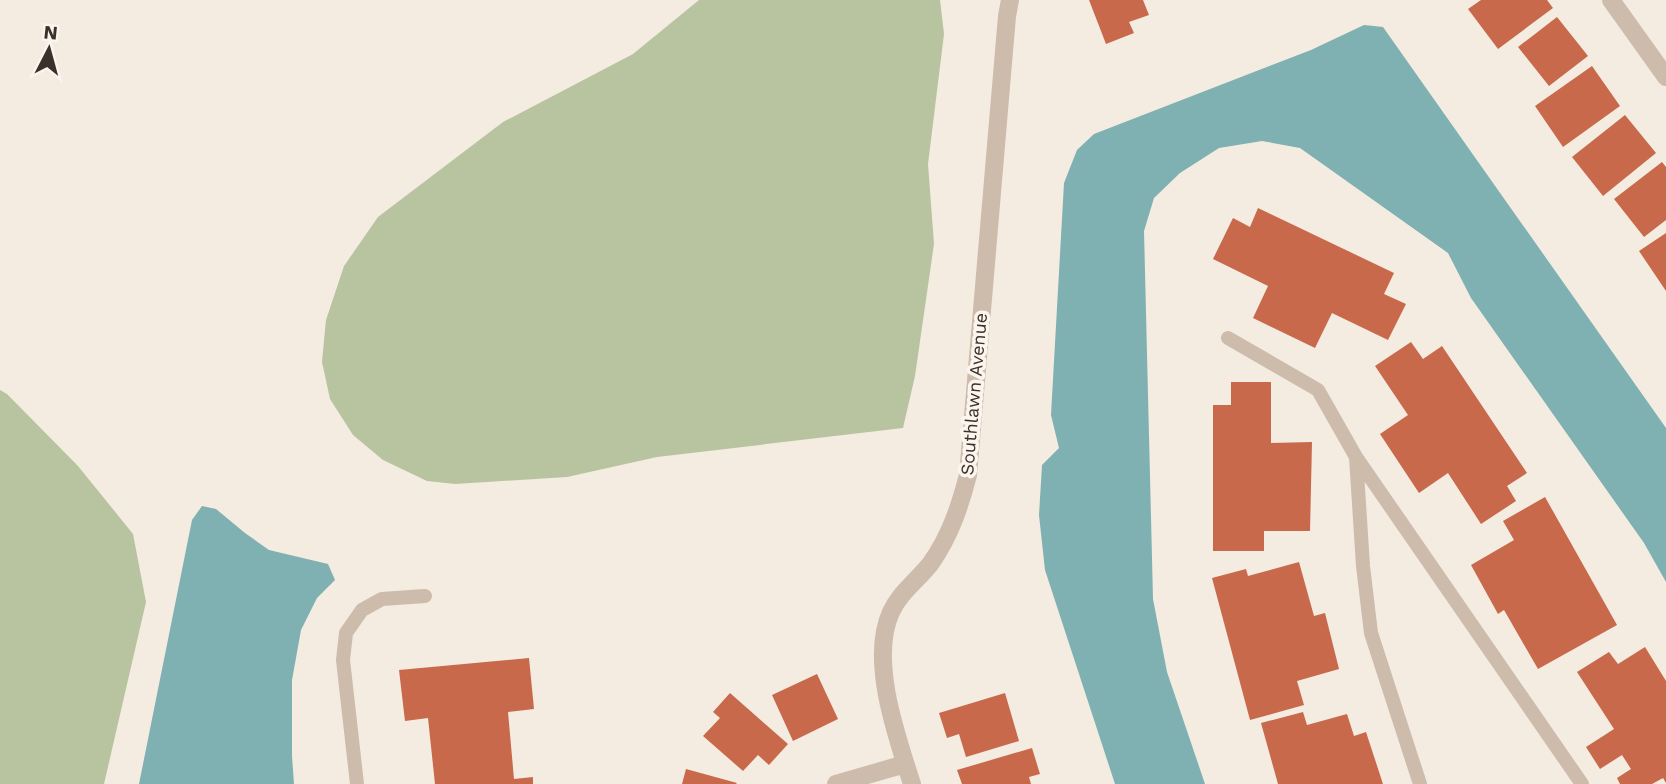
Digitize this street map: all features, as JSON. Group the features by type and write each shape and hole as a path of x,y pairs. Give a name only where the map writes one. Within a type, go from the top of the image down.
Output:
{"street":[{"name":"Southlawn Avenue","path":"912,784 888,700 883,672 884,639 890,613 903,592 929,565 946,539 960,507 968,475 1004,44 1010,0"},
{"path":"1611,0 1666,77"},
{"path":"836,784 905,764"}],"lane":[{"path":"1227,338 1318,390 1356,457 1582,784"},
{"path":"1356,457 1363,566 1371,633 1420,784"},
{"path":"357,784 343,660 346,633 362,610 382,599 425,596"}],"green space":[{"path":"699,0 940,0 944,34 928,164 934,244 915,376 903,428 657,457 567,477 455,484 427,481 383,460 353,435 330,399 322,362 326,320 344,266 378,217 503,122 633,54"},
{"path":"0,390 78,466 133,534 146,602 104,784 0,784"}],"water":[{"path":"1364,25 1383,27 1666,428 1666,582 1644,543 1471,298 1448,253 1300,148 1262,141 1219,148 1180,173 1154,198 1144,231 1153,599 1167,672 1205,784 1115,784 1045,570 1039,515 1042,465 1059,448 1051,415 1064,183 1077,150 1094,134 1311,50"},
{"path":"202,506 216,509 269,550 328,564 335,580 317,598 301,630 292,680 294,784 139,784 192,520"}],"building":[{"path":"1089,0 1143,0 1149,15 1129,22 1134,33 1106,44"},
{"path":"1481,0 1547,0 1553,8 1498,49 1468,9"},
{"path":"1557,17 1588,56 1549,86 1518,47"},
{"path":"1592,66 1620,106 1563,147 1535,106"},
{"path":"1625,115 1656,153 1603,196 1572,157"},
{"path":"1662,162 1666,167 1666,220 1644,237 1614,199"},
{"path":"1258,208 1394,273 1384,294 1406,304 1388,340 1332,313 1315,348 1253,318 1268,286 1213,259 1233,218 1250,227"},
{"path":"1666,233 1666,291 1639,251"},
{"path":"1411,342 1423,359 1442,346 1527,473 1507,486 1516,501 1481,524 1448,473 1419,493 1380,434 1408,415 1375,366"},
{"path":"1231,382 1271,382 1271,443 1312,442 1310,531 1264,531 1264,551 1213,551 1213,405 1231,405"},
{"path":"1545,497 1617,625 1538,669 1504,610 1498,614 1471,565 1514,540 1503,521"},
{"path":"1299,562 1314,616 1325,613 1339,669 1297,681 1304,705 1250,720 1212,578 1246,569 1248,576"},
{"path":"1645,647 1666,681 1666,783 1663,778 1652,784 1620,784 1617,778 1631,769 1622,755 1600,769 1586,747 1614,729 1577,672 1609,652 1618,664"},
{"path":"529,658 534,709 508,712 514,779 533,777 533,784 435,784 428,718 405,721 399,670"},
{"path":"817,674 838,719 793,741 772,695"},
{"path":"730,693 788,744 769,765 758,755 743,771 703,736 720,718 713,712"},
{"path":"1005,693 1019,741 966,757 959,734 947,738 939,713"},
{"path":"1303,712 1307,725 1347,714 1354,736 1366,732 1383,784 1278,784 1261,723"},
{"path":"1032,748 1040,774 1029,777 1031,784 962,784 957,770"},
{"path":"686,769 737,783 682,784"}]}
